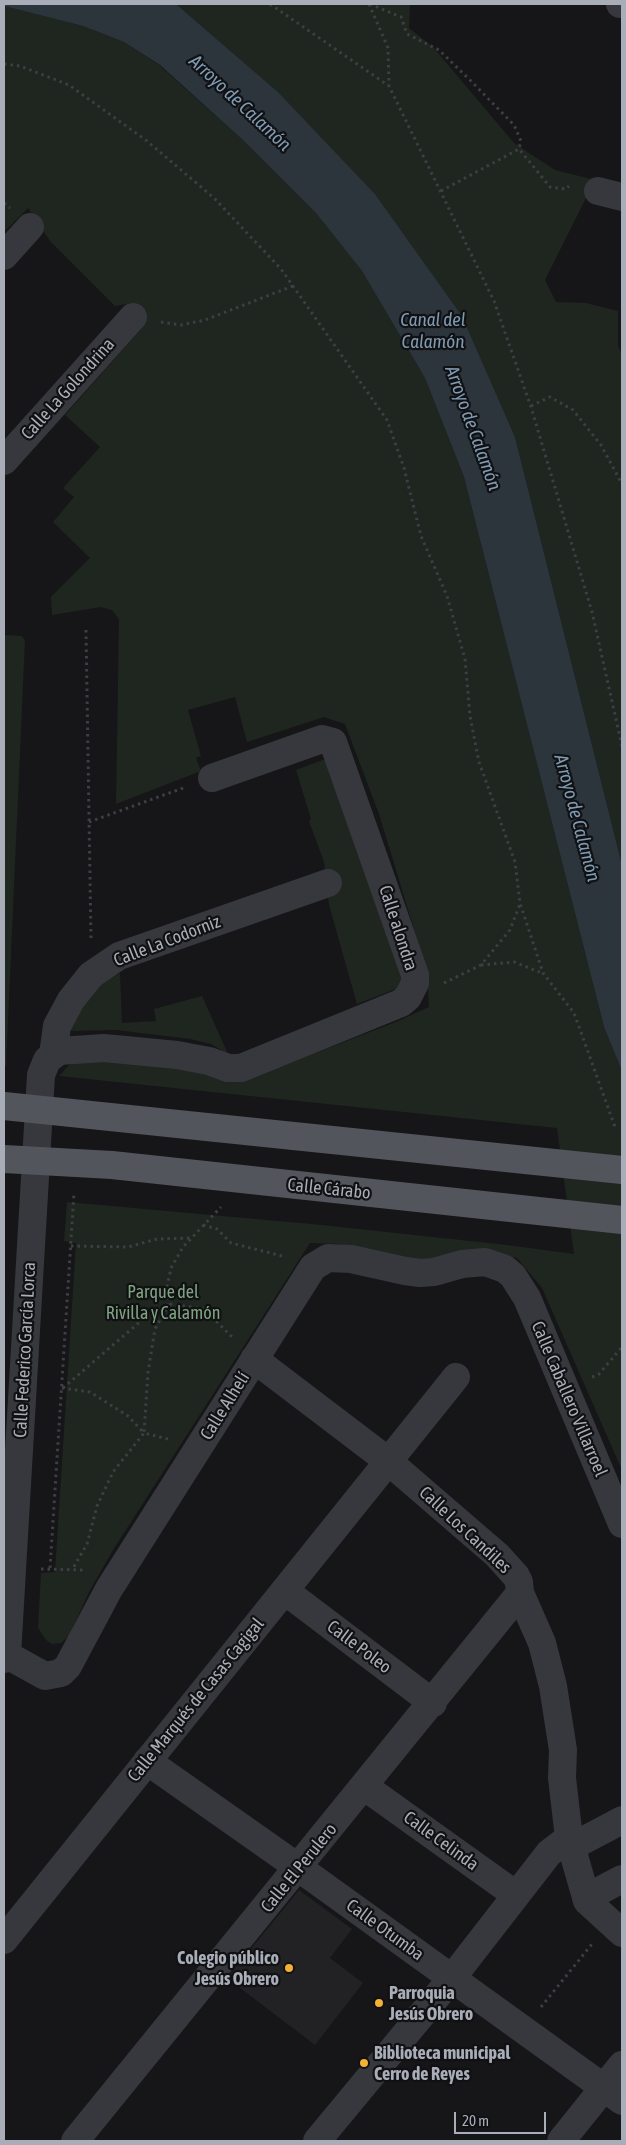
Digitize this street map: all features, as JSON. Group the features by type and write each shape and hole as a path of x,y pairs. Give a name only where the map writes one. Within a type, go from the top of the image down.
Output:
{"main road":[{"path":"4,1106 39,1108 622,1170"},
{"name":"Calle Cárabo","path":"4,1159 112,1165 622,1220"}],"street":[{"path":"4,256 30,227"},
{"name":"Calle La Golondrina","path":"4,461 133,317"},
{"name":"Calle alondra","path":"53,1055 66,1050 104,1048 141,1050 209,1061 228,1068 241,1068 401,1003 412,990 415,975 333,742 322,739 212,778"},
{"name":"Calle La Codorniz","path":"39,1108 41,1075 43,1067 53,1055 57,1026 71,1000 92,975 119,956 328,883"},
{"name":"Calle Federico García Lorca","path":"5,1656 9,1521 39,1108"},
{"name":"Calle Caballero Villarroel","path":"312,1267 320,1261 336,1258 420,1272 434,1272 462,1264 485,1262 505,1269 513,1276 527,1298 622,1524"},
{"name":"Calle Alhelí","path":"5,1656 46,1676 61,1673 68,1666 109,1589 312,1267"},
{"name":"Calle Los Candiles","path":"254,1359 388,1461 497,1555 519,1582 520,1593 542,1643 553,1686 563,1750 562,1778 570,1843 588,1903 616,1928"},
{"name":"Calle Marqués de Casas Cagigal","path":"4,1940 456,1377"},
{"name":"Calle Poleo","path":"285,1591 433,1702"},
{"name":"Calle El Perulero","path":"75,2141 299,1868 520,1593"},
{"name":"Calle Otumba","path":"147,1761 613,2094"},
{"name":"Calle Celinda","path":"365,1786 516,1895"},
{"path":"317,2141 452,1978 549,1853 622,1820"},
{"path":"586,1898 622,1879"},
{"path":"561,2141 613,2094 622,2065"}],"path":[{"path":"270,4 389,86"},
{"path":"369,4 388,48 389,86 494,301 531,407 592,612 622,746"},
{"path":"369,4 401,17 407,34 439,50 514,124 521,141 519,149 441,191"},
{"path":"4,64 20,66 69,84 147,141 214,198 281,270 387,420 404,468 421,536 447,596 462,650 470,716 479,762 516,862 520,903 543,973 574,1013 615,1127"},
{"path":"519,149 550,187 566,189 578,179 600,184 610,194"},
{"path":"133,317 140,310 146,310 158,322 181,325 205,320 293,286"},
{"path":"531,407 550,397 573,410 601,445 622,484"},
{"path":"86,630 92,975"},
{"path":"89,822 212,778"},
{"path":"481,965 510,930 520,903"},
{"path":"412,990 423,993 481,965 514,962 543,973"},
{"path":"74,1193 50,1568 88,1570"},
{"path":"72,1570 87,1544 97,1506 112,1472 144,1433 148,1372 155,1329 169,1304 166,1291 171,1268 190,1238 221,1207"},
{"path":"202,1225 217,1229 231,1243 272,1252 312,1267"},
{"path":"71,1246 128,1247 157,1238 190,1238"},
{"path":"62,1388 149,1314 169,1304 204,1309 254,1359"},
{"path":"564,1389 599,1374 622,1347"},
{"path":"62,1388 90,1392 128,1416 144,1433 169,1439"},
{"path":"522,2030 616,1928"}],"shaded area":[{"name":"Colegio público Jesús Obrero","path":"299,1890 352,1929 330,1958 363,1983 315,2045 227,1978"}],"green space":[{"path":"176,4 410,4 409,28 433,47 514,143 555,170 595,180 545,280 556,302 586,303 618,311 618,346 622,354 622,865 515,437 462,316 375,194 278,92"},
{"name":"Parque del Rivilla y Calamón","path":"4,6 83,26 124,42 159,65 244,141 316,213 362,271 425,378 464,477 604,1027 622,1071 622,1470 542,1288 517,1258 486,1250 410,1262 339,1244 310,1243 113,1550 89,1592 69,1636 61,1643 52,1644 46,1640 38,1628 41,1573 55,1572 76,1243 64,1241 67,1202 322,1225 574,1254 557,1128 59,1076 71,1063 93,1060 191,1068 240,1082 396,1022 429,1007 427,972 379,814 345,724 324,717 247,742 235,697 188,710 201,756 196,758 201,771 116,804 119,619 112,610 101,607 52,615 51,597 90,558 53,522 74,497 63,488 100,447 65,415 142,328 146,317 142,308 133,303 115,306 50,241 28,208 4,232"},
{"path":"4,635 22,636 25,640 6,1066 4,1066"},
{"path":"328,758 406,985 357,1004 329,905 324,862 309,821 311,819 296,770"},
{"path":"120,973 122,1023 156,1021 154,1009 202,996 228,1054 211,1044 190,1039 116,1030 68,1031 72,1021 95,987"}],"water":[{"name":"Canal del Calamón","path":"4,4 176,4 278,92 375,194 462,316 515,437 622,865 622,1071 604,1027 464,477 425,378 362,271 316,213 244,141 160,65 124,42 83,26 4,6"}],"place":[{"name":"Colegio público Jesús Obrero","path":"289,1968"},
{"name":"Parroquia Jesús Obrero","path":"379,2003"},
{"name":"Biblioteca municipal Cerro de Reyes","path":"364,2063"}],"water label":[{"name":"Arroyo de Calamón","path":"240,103"},
{"name":"Arroyo de Calamón","path":"473,428"},
{"name":"Arroyo de Calamón","path":"577,818"}]}
